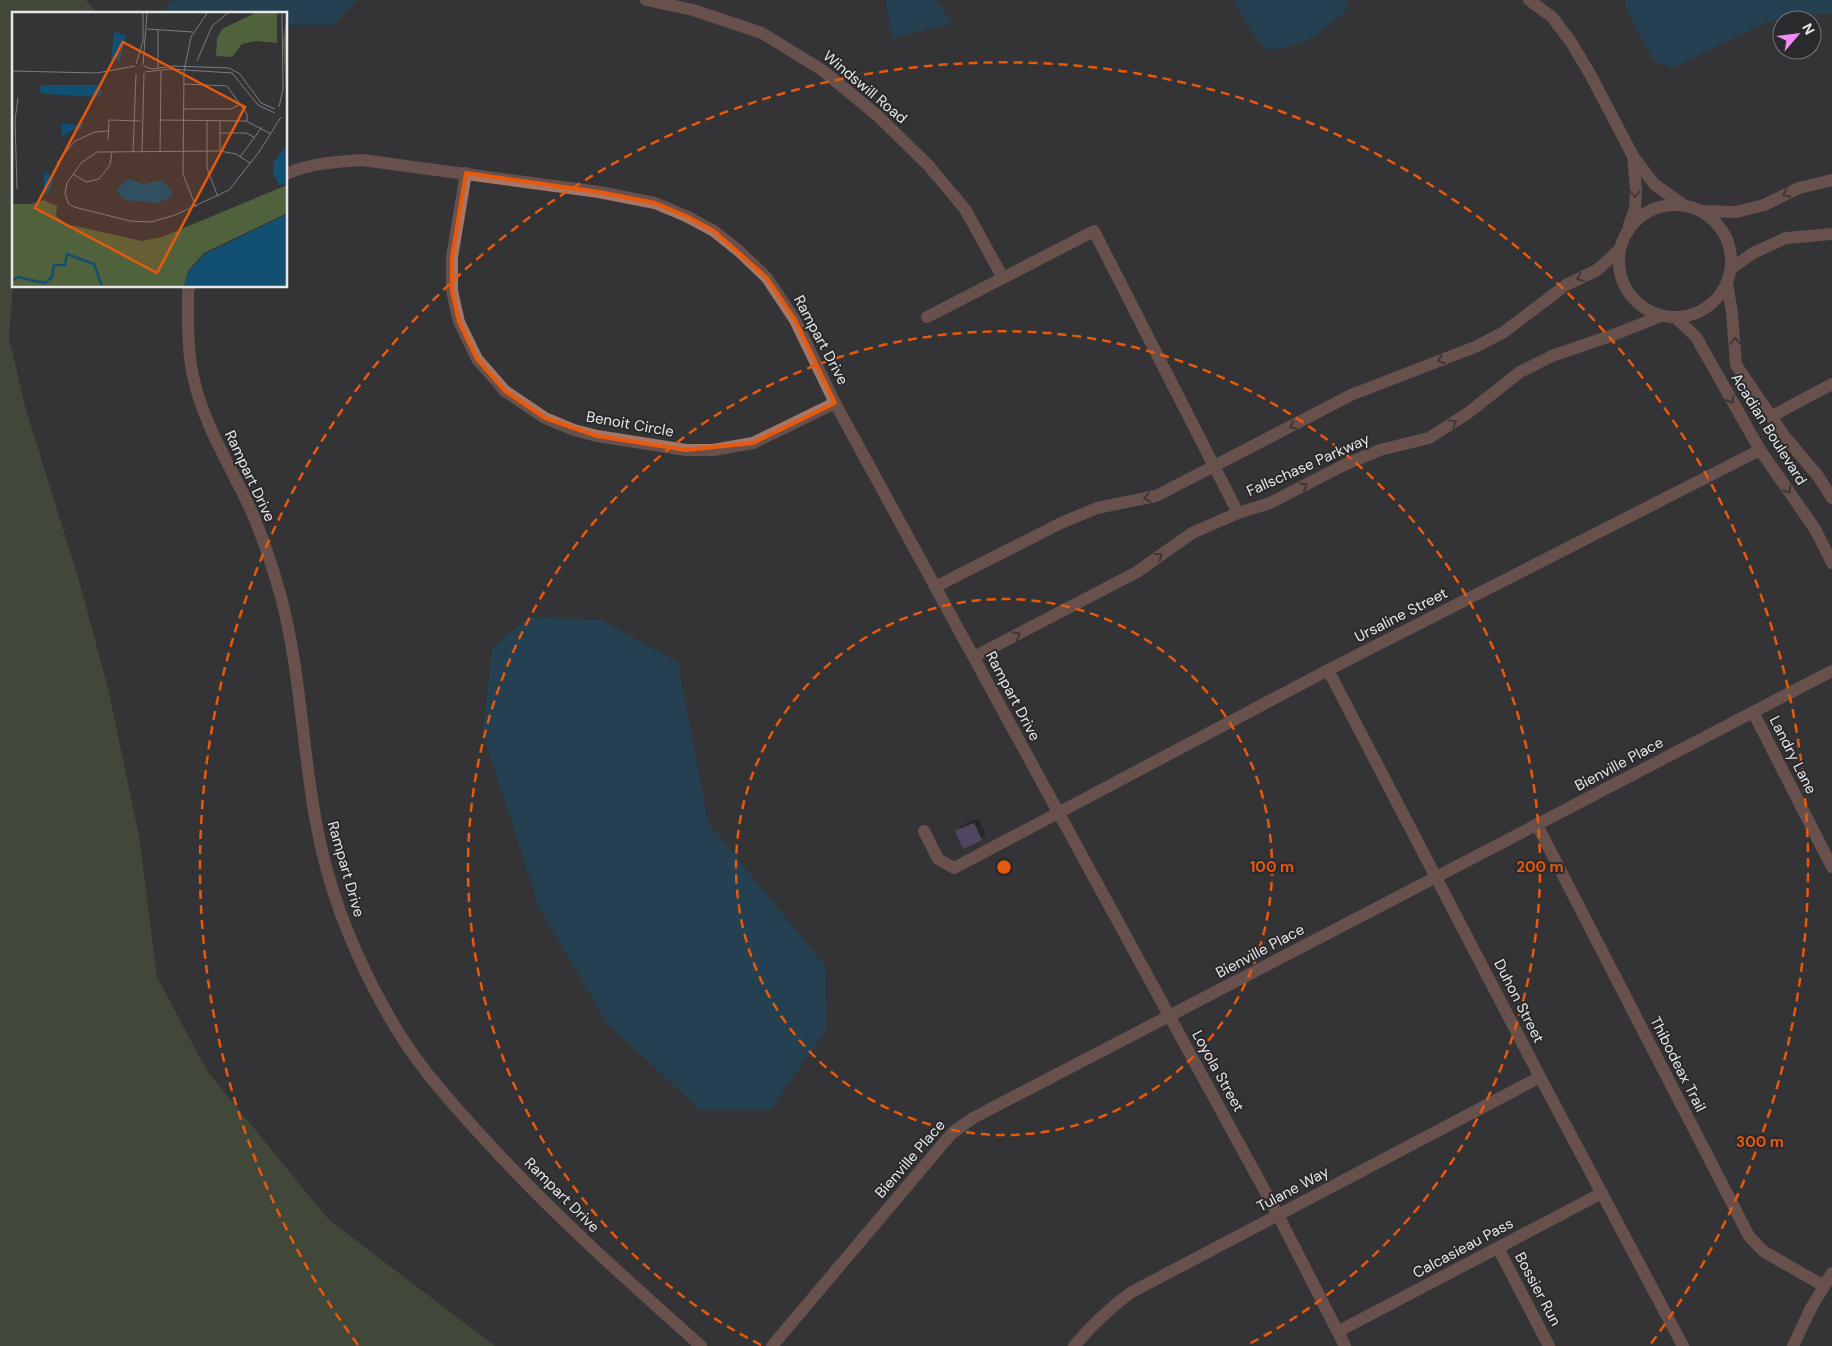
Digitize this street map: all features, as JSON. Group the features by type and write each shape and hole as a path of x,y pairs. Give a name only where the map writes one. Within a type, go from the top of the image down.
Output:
{"street":[{"name":"Windswill Road","path":"646,0 693,10 762,33 822,70 878,116 928,165 965,208 1003,278"},
{"path":"1529,0 1552,17 1571,42 1633,156 1654,184 1682,204"},
{"path":"1633,156 1635,208 1619,250 1618,264 1621,278 1627,291 1636,302 1647,310 1660,316 1692,315 1707,308 1720,296 1727,283 1731,269 1731,252 1726,235 1716,221 1702,210"},
{"name":"Rampart Drive","path":"288,173 300,168 327,162 362,160 466,173 599,192 655,203 686,216 714,231 767,278 795,320 836,403 1058,813"},
{"name":"Benoit Circle","path":"466,173 452,257 452,291 459,322 477,359 505,391 545,418 574,430 597,436 686,450 713,450 753,443 836,403"},
{"path":"1626,231 1637,218 1650,209 1666,204 1682,204 1702,210 1736,212 1764,205 1799,188 1832,180"},
{"path":"927,317 1094,231 1238,513"},
{"path":"1731,269 1754,253 1786,238 1832,234"},
{"path":"935,586 1061,523 1097,508 1156,496 1351,395 1475,347 1504,332 1566,285 1597,270 1619,250"},
{"name":"Acadian Boulevard","path":"1727,283 1732,313 1736,366 1785,436 1818,476 1832,498"},
{"name":"Rampart Drive","path":"189,288 188,334 192,374 217,447 253,516 280,596 291,642 302,709 314,813 319,838 334,896 362,963 397,1029 418,1060 466,1118 528,1186 583,1240 701,1346"},
{"name":"Fallschase Parkway","path":"974,657 1137,572 1192,534 1238,513 1270,503 1346,464 1380,450 1429,438 1468,413 1520,372 1552,356 1616,334 1660,316"},
{"name":"Acadian Boulevard","path":"1675,317 1696,337 1760,450 1815,529 1832,562"},
{"path":"1772,416 1832,384"},
{"name":"Ursaline Street","path":"924,831 938,859 954,868 1328,670 1760,450"},
{"name":"Duhon Street","path":"1328,670 1540,1077 1683,1346"},
{"name":"Bienville Place","path":"772,1346 952,1133 973,1118 1832,671"},
{"name":"Landry Lane","path":"1753,712 1832,867"},
{"name":"Loyola Street","path":"1058,813 1278,1216 1339,1331 1345,1346"},
{"name":"Thibodeax Trail","path":"1537,825 1749,1236 1763,1251 1824,1286"},
{"name":"Tulane Way","path":"1074,1346 1110,1309 1130,1293 1540,1077"},
{"name":"Calcasieau Pass","path":"1339,1331 1602,1193"},
{"name":"Bossier Run","path":"1498,1248 1549,1346"},
{"path":"1793,1346 1811,1308 1832,1273"}],"highlighted area":[{"path":"466,173 599,192 655,203 686,216 714,231 767,278 795,320 835,403 753,443 686,450 597,436 545,418 505,391 477,359 459,322 452,291 452,257"}],"green space":[{"path":"0,0 86,0 95,12 12,12 13,288 9,338 26,410 78,577 108,688 139,836 157,977 207,1071 329,1220 495,1346 0,1346"}],"water":[{"path":"174,0 357,0 334,25 288,25 288,12 166,12 164,7"},
{"path":"885,0 935,0 953,23 893,38"},
{"path":"1233,0 1348,0 1347,10 1313,38 1281,49 1267,49 1255,38"},
{"path":"1625,0 1832,0 1832,14 1822,14 1822,10 1772,10 1772,21 1673,68 1654,61 1627,11"},
{"path":"529,617 601,620 678,662 708,822 825,966 827,1028 771,1109 700,1110 607,1023 539,907 483,734 492,648"}],"building":[{"path":"974,823 982,840 963,849 955,831"}]}
